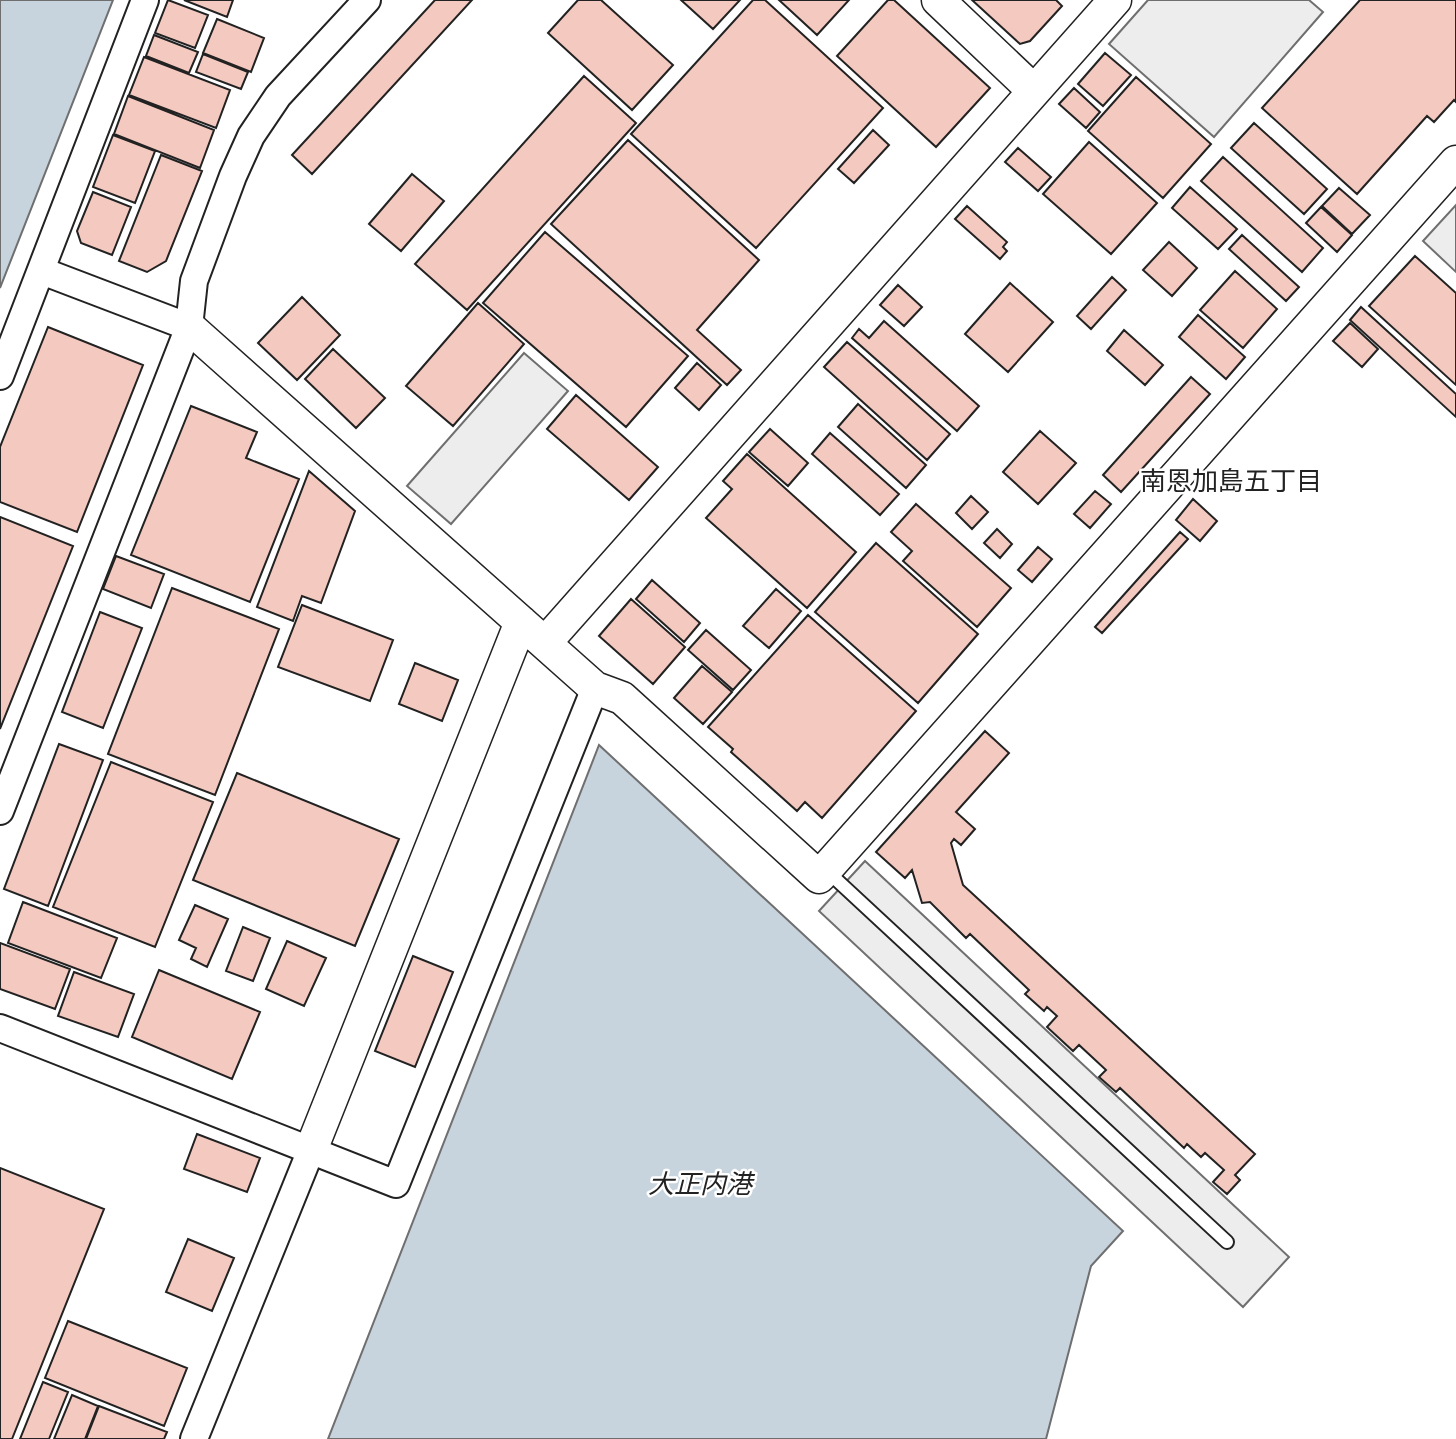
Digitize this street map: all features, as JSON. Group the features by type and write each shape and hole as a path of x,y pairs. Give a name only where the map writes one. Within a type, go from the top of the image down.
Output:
{"street":[{"path":"0,376 145,0"},
{"path":"0,811 189,327 194,281 233,176 251,136 278,96 367,0"},
{"path":"938,0 1034,91"},
{"path":"545,643 1115,0"},
{"path":"42,271 189,327 595,688 622,698 818,877 1456,162"},
{"path":"194,1439 521,622"},
{"path":"0,1028 396,1184 595,688"}],"lane":[{"path":"825,869 1227,1242"}],"shaded area":[{"path":"1148,0 1309,0 1323,12 1214,137 1109,44"},
{"path":"1456,205 1456,272 1423,241"},
{"path":"524,353 568,391 451,524 407,486"},
{"path":"865,861 1289,1257 1243,1307 819,911"}],"water":[{"path":"0,0 113,0 0,288"},
{"name":"大正内港","path":"599,745 1123,1231 1091,1266 1046,1439 328,1439"}],"building":[{"path":"168,0 208,15 195,48 155,33"},
{"path":"184,0 233,0 227,17"},
{"path":"435,0 472,0 312,174 292,155"},
{"path":"578,0 601,0 673,65 632,110 548,33"},
{"path":"681,0 740,0 713,29"},
{"path":"753,0 765,0 883,108 756,248 631,134"},
{"path":"779,0 849,0 817,35"},
{"path":"888,0 894,0 990,88 936,147 837,56"},
{"path":"972,0 1056,0 1062,6 1030,41 1020,44"},
{"path":"1360,0 1456,0 1456,102 1454,100 1434,122 1427,116 1357,194 1262,108"},
{"path":"217,19 264,38 251,72 203,53"},
{"path":"154,35 198,52 189,73 146,56"},
{"path":"1105,53 1131,75 1103,106 1078,84"},
{"path":"203,54 248,72 241,89 196,72"},
{"path":"144,57 230,90 216,128 129,95"},
{"path":"584,76 636,123 467,310 415,264"},
{"path":"1136,77 1211,144 1163,198 1088,131"},
{"path":"1074,88 1100,112 1086,128 1059,104"},
{"path":"128,96 214,130 200,168 114,134"},
{"path":"1254,123 1327,189 1304,214 1231,148"},
{"path":"873,130 889,145 854,183 838,169"},
{"path":"113,135 155,151 135,203 93,187"},
{"path":"628,140 759,260 697,330 741,370 727,385 551,224"},
{"path":"1089,142 1157,203 1111,254 1043,194"},
{"path":"1018,148 1051,177 1038,191 1005,162"},
{"path":"161,155 202,171 166,261 147,272 119,261"},
{"path":"1223,157 1323,248 1302,272 1201,181"},
{"path":"412,174 444,201 401,251 369,224"},
{"path":"1190,187 1237,229 1218,249 1172,208"},
{"path":"1339,188 1370,215 1352,234 1322,206"},
{"path":"93,192 131,207 112,255 81,243 77,231"},
{"path":"967,206 1007,242 1003,247 1007,251 1000,259 955,219"},
{"path":"1321,207 1352,235 1337,252 1306,223"},
{"path":"545,232 688,356 626,427 483,303"},
{"path":"1242,235 1299,287 1286,301 1229,249"},
{"path":"1169,242 1197,268 1172,296 1143,270"},
{"path":"1415,256 1456,293 1456,385 1369,306"},
{"path":"1235,271 1277,309 1243,348 1200,310"},
{"path":"1112,277 1126,290 1091,329 1077,316"},
{"path":"1010,283 1053,322 1008,372 965,334"},
{"path":"898,285 922,307 904,326 880,305"},
{"path":"302,297 340,335 297,380 258,343"},
{"path":"478,303 524,344 453,426 406,386"},
{"path":"1361,307 1456,394 1456,417 1350,320"},
{"path":"1198,315 1245,357 1226,379 1179,337"},
{"path":"884,321 979,406 957,431 852,338 859,329 869,338"},
{"path":"1350,323 1378,349 1362,367 1333,341"},
{"path":"48,327 143,365 77,532 0,502 0,447"},
{"path":"1124,330 1163,365 1145,385 1107,351"},
{"path":"847,342 950,434 927,460 824,367"},
{"path":"333,349 385,398 356,428 305,379"},
{"path":"697,363 721,385 699,410 675,388"},
{"path":"1191,377 1210,394 1121,492 1103,475"},
{"path":"576,395 658,467 629,500 547,429"},
{"path":"858,404 926,465 906,488 838,427"},
{"path":"191,406 257,432 246,458 299,479 250,602 131,555"},
{"path":"770,429 808,463 788,486 749,452"},
{"path":"1040,431 1076,463 1038,504 1003,472"},
{"path":"830,433 899,494 880,515 812,454"},
{"path":"747,454 856,552 807,608 706,518 732,489 723,481"},
{"path":"309,471 355,511 321,603 302,596 293,621 257,607"},
{"path":"1095,491 1111,504 1090,528 1074,514"},
{"path":"971,496 988,512 972,529 956,513"},
{"path":"1193,499 1217,521 1200,541 1176,520"},
{"path":"916,504 1011,588 977,627 903,561 912,551 891,532"},
{"path":"0,517 73,546 0,729"},
{"path":"997,529 1012,544 1000,558 984,543"},
{"path":"1180,532 1188,539 1102,633 1095,627"},
{"path":"876,543 978,634 918,703 815,612"},
{"path":"1038,547 1052,559 1032,582 1018,570"},
{"path":"116,556 164,574 151,608 103,589"},
{"path":"652,580 700,623 684,642 636,599"},
{"path":"172,588 279,629 215,795 108,754"},
{"path":"776,589 801,611 769,648 743,626"},
{"path":"631,599 685,647 653,684 599,636"},
{"path":"302,605 393,640 370,701 278,667"},
{"path":"100,612 142,628 103,728 62,712"},
{"path":"808,615 916,711 822,818 805,802 797,811 731,752 733,749 708,727"},
{"path":"706,630 751,670 733,690 688,650"},
{"path":"415,663 458,680 442,721 399,704"},
{"path":"702,666 732,692 703,724 674,698"},
{"path":"985,731 1009,753 956,812 975,829 961,845 954,839 951,843 963,885 1255,1154 1235,1175 1240,1180 1227,1194 1213,1182 1224,1170 1205,1153 1201,1157 1187,1144 1184,1148 1120,1088 1116,1092 1099,1077 1106,1070 1079,1045 1073,1051 1047,1027 1057,1016 1047,1007 1044,1011 1025,994 1029,990 970,934 966,938 930,902 922,903 912,870 905,878 876,852"},
{"path":"59,744 103,760 48,906 4,889"},
{"path":"111,762 213,802 155,947 53,907"},
{"path":"237,773 399,839 355,946 193,880"},
{"path":"23,902 117,938 101,978 8,943"},
{"path":"195,905 228,919 207,967 191,959 196,948 179,940"},
{"path":"243,927 270,938 253,981 226,971"},
{"path":"287,941 326,958 304,1006 266,989"},
{"path":"0,943 70,969 55,1009 0,989"},
{"path":"413,956 453,972 415,1067 375,1051"},
{"path":"159,970 260,1012 232,1079 132,1037"},
{"path":"74,972 134,994 118,1037 58,1016"},
{"path":"197,1134 260,1158 247,1192 184,1169"},
{"path":"0,1168 104,1209 12,1439 0,1439"},
{"path":"188,1239 234,1258 212,1311 166,1292"},
{"path":"68,1321 187,1368 164,1426 45,1378"},
{"path":"43,1382 68,1392 49,1439 20,1439"},
{"path":"72,1395 98,1406 85,1439 54,1439"},
{"path":"99,1406 167,1432 164,1439 86,1439"}],"district":[{"name":"南恩加島五丁目","path":"1231,481"}]}
